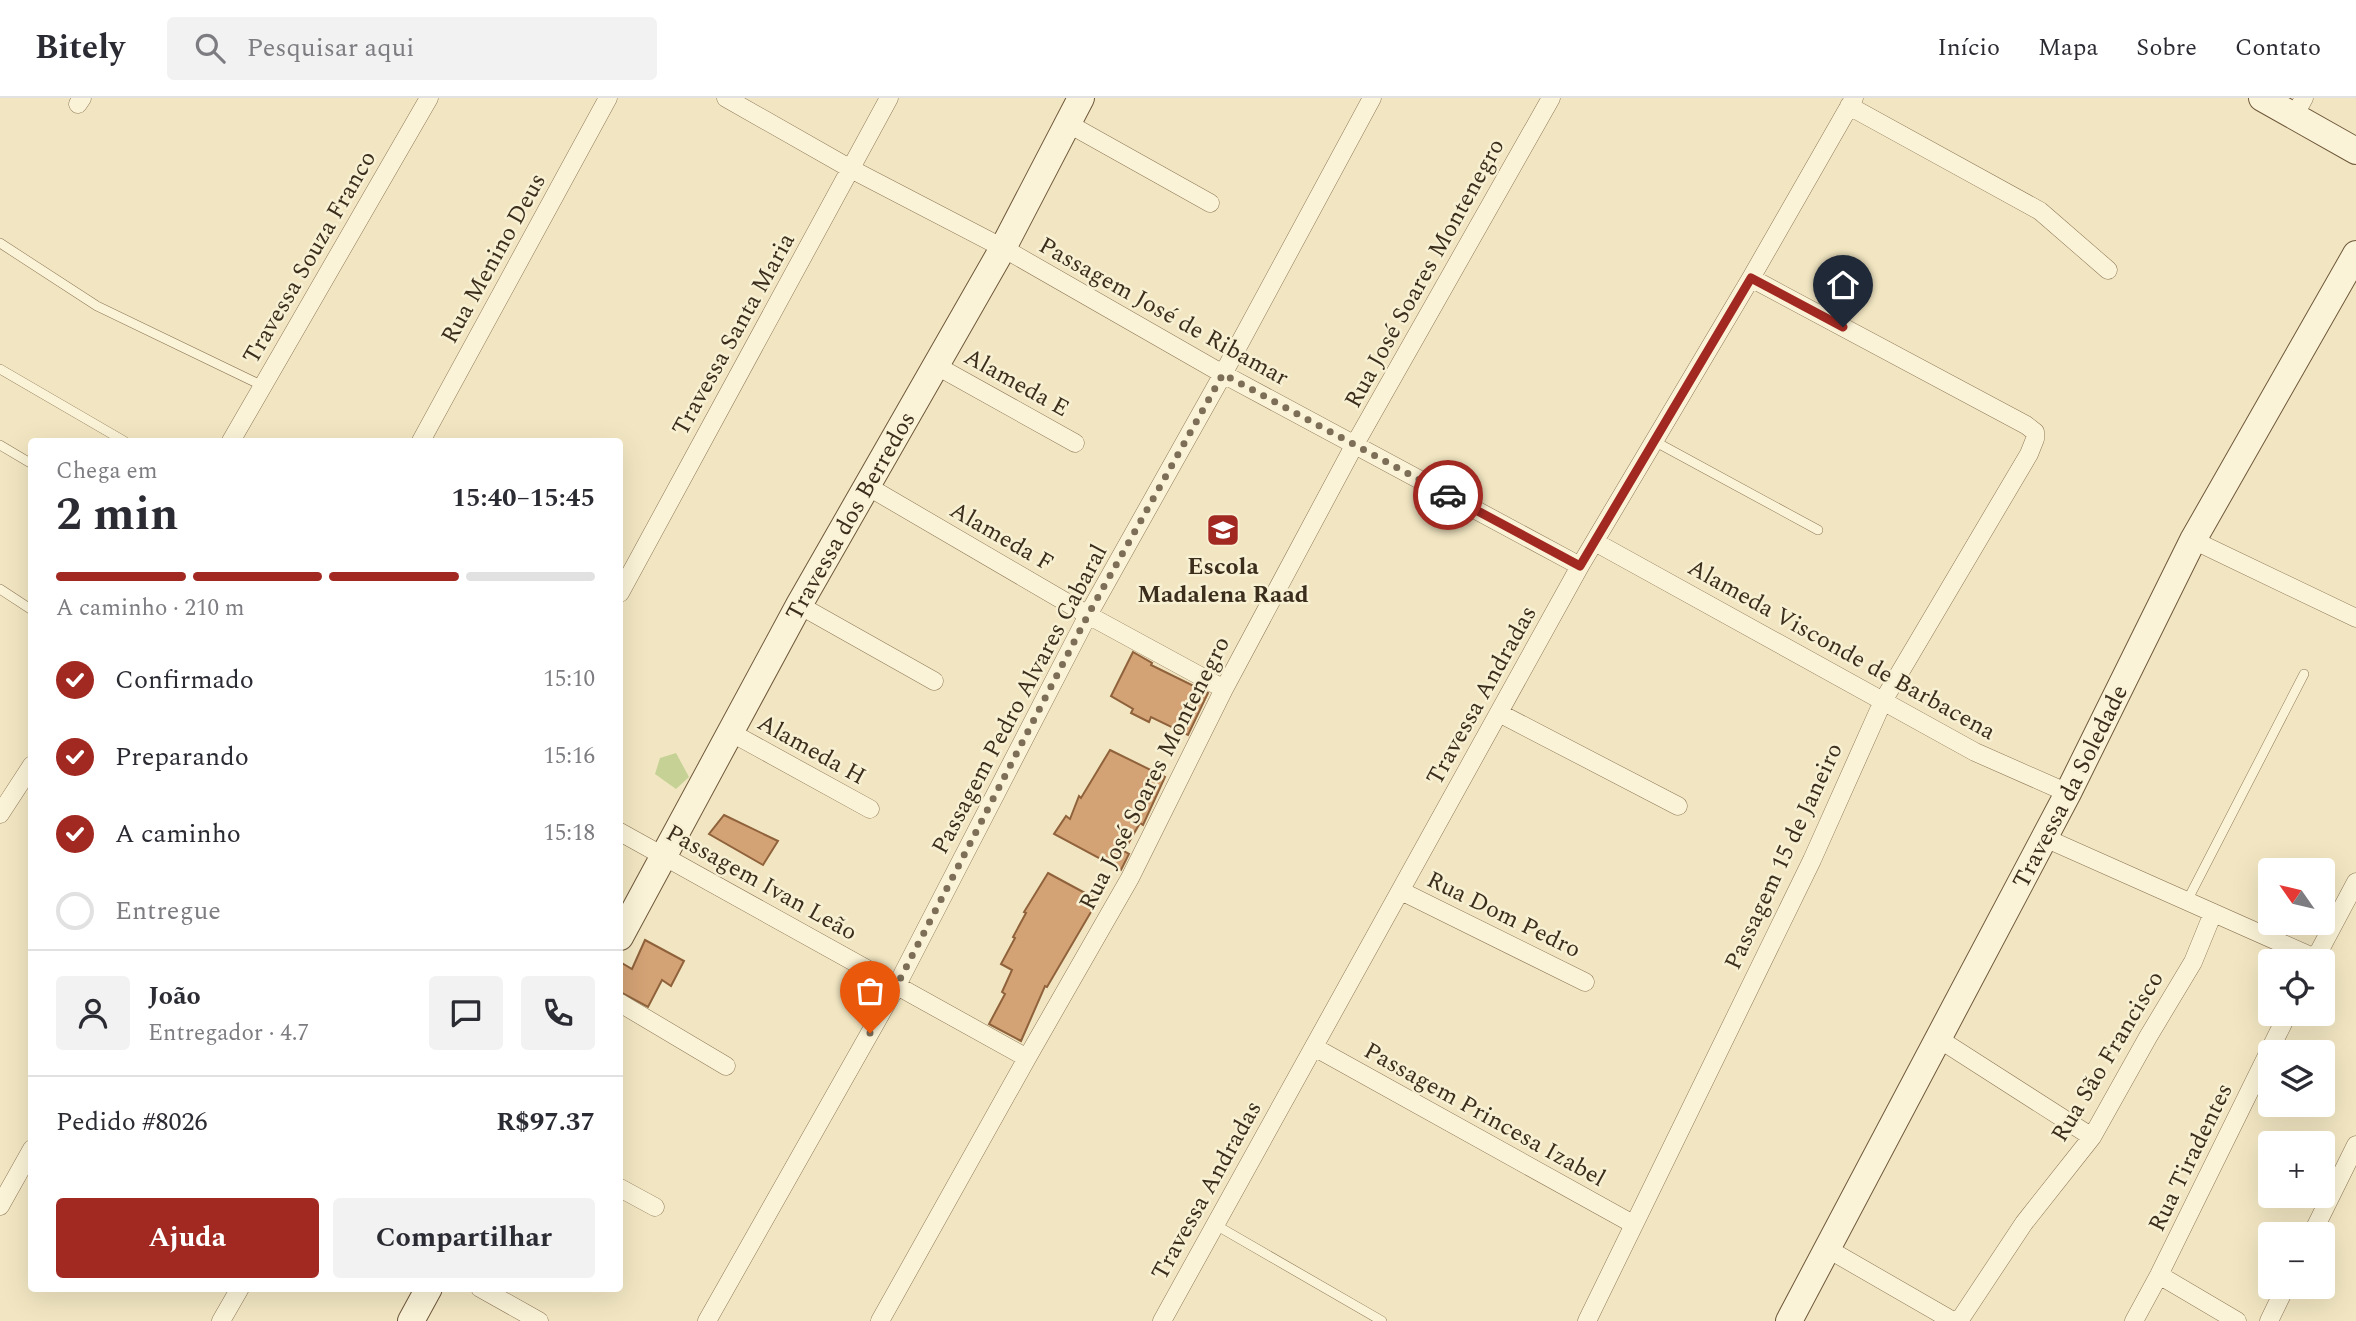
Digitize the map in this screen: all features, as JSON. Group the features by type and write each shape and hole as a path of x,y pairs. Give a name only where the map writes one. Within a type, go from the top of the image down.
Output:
{"main road":[{"name":"Travessa dos Berredos","path":"623,931 799,605 1003,248 1081,98"},
{"path":"2262,98 2299,107 2356,151"},
{"name":"Travessa da Soledade","path":"1790,1321 2045,838 2193,540 2356,254"},
{"path":"411,1321 427,1292"}],"street":[{"name":"Travessa Souza Franco","path":"233,438 429,98"},
{"name":"Rua Menino Deus","path":"423,438 608,98"},
{"name":"Passagem José de Ribamar","path":"726,98 851,169 1003,248 1223,374 1580,566"},
{"name":"Travessa Santa Maria","path":"623,587 889,98"},
{"name":"Passagem Pedro Alvares Cabaral","path":"707,1321 897,985 1088,615 1223,374 1372,98"},
{"name":"Rua José Soares Montenegro","path":"880,1321 1130,878 1224,689 1355,444 1551,98"},
{"path":"1852,102 2040,211 2108,270"},
{"name":"Travessa Andradas","path":"1162,1321 1580,566 1852,102"},
{"path":"1067,123 1210,203"},
{"name":"Passagem 15 de Janeiro","path":"1587,1321 1682,1130 1750,982 1812,860 1884,701 2029,454 2035,439 2035,432 2026,425 1751,278"},
{"name":"Alameda E","path":"935,365 1075,443"},
{"name":"Alameda F","path":"867,486 1088,615 1224,689"},
{"path":"2193,540 2356,618"},
{"name":"Alameda Visconde de Barbacena","path":"1595,542 1975,752 2068,793"},
{"path":"799,605 934,681"},
{"path":"1499,713 1678,806"},
{"name":"Alameda H","path":"730,732 870,809"},
{"path":"0,814 6,793 28,769"},
{"name":"Passagem Ivan Leão","path":"623,834 1027,1058"},
{"path":"2045,838 2292,949"},
{"path":"2319,949 2356,882"},
{"name":"Rua Dom Pedro","path":"1401,891 1585,982"},
{"name":"Rua São Francisco","path":"1959,1321 2024,1223 2092,1137 2193,962 2213,913"},
{"path":"623,1005 726,1066"},
{"name":"Rua Tiradentes","path":"2134,1321 2160,1275 2282,1026"},
{"path":"1939,1039 2092,1137"},
{"name":"Passagem Princesa Izabel","path":"1314,1047 1633,1224"},
{"path":"2318,1222 2356,1145"},
{"path":"0,1206 28,1156"},
{"path":"623,1190 654,1207"},
{"path":"1828,1249 1953,1321"},
{"path":"2160,1275 2237,1321"},
{"path":"222,1321 238,1292"},
{"path":"487,1292 539,1321"},
{"path":"2269,1321 2280,1299"}],"lane":[{"path":"0,243 97,306 263,386"},
{"path":"0,369 119,438"},
{"path":"1654,441 1818,530"},
{"path":"0,445 28,462"},
{"path":"0,589 28,607"},
{"path":"2188,901 2304,674"},
{"path":"1214,1224 1382,1321"}],"green space":[{"path":"676,753 689,777 676,789 655,774 660,758"}],"building":[{"path":"1133,652 1152,663 1151,665 1208,693 1188,735 1151,717 1149,722 1131,713 1133,709 1111,696"},
{"path":"1110,750 1165,777 1143,825 1140,823 1124,851 1129,854 1121,870 1054,834 1066,816 1070,819 1079,796 1081,798"},
{"path":"724,815 778,841 763,865 709,834"},
{"path":"1048,873 1098,900 1047,987 1045,986 1021,1041 989,1024 1005,994 1002,992 1012,970 1001,964 1015,938 1013,937 1026,913 1024,912"},
{"path":"645,940 684,961 671,986 662,980 648,1007 623,994 623,964 632,969"}],"way so far":[{"path":"870,1033 1088,615 1223,374 1448,495"}],"place":[{"name":"Escola Madalena Raad","path":"1223,530"}],"route":[{"path":"1448,495 1580,566 1751,278 1843,327"}]}
